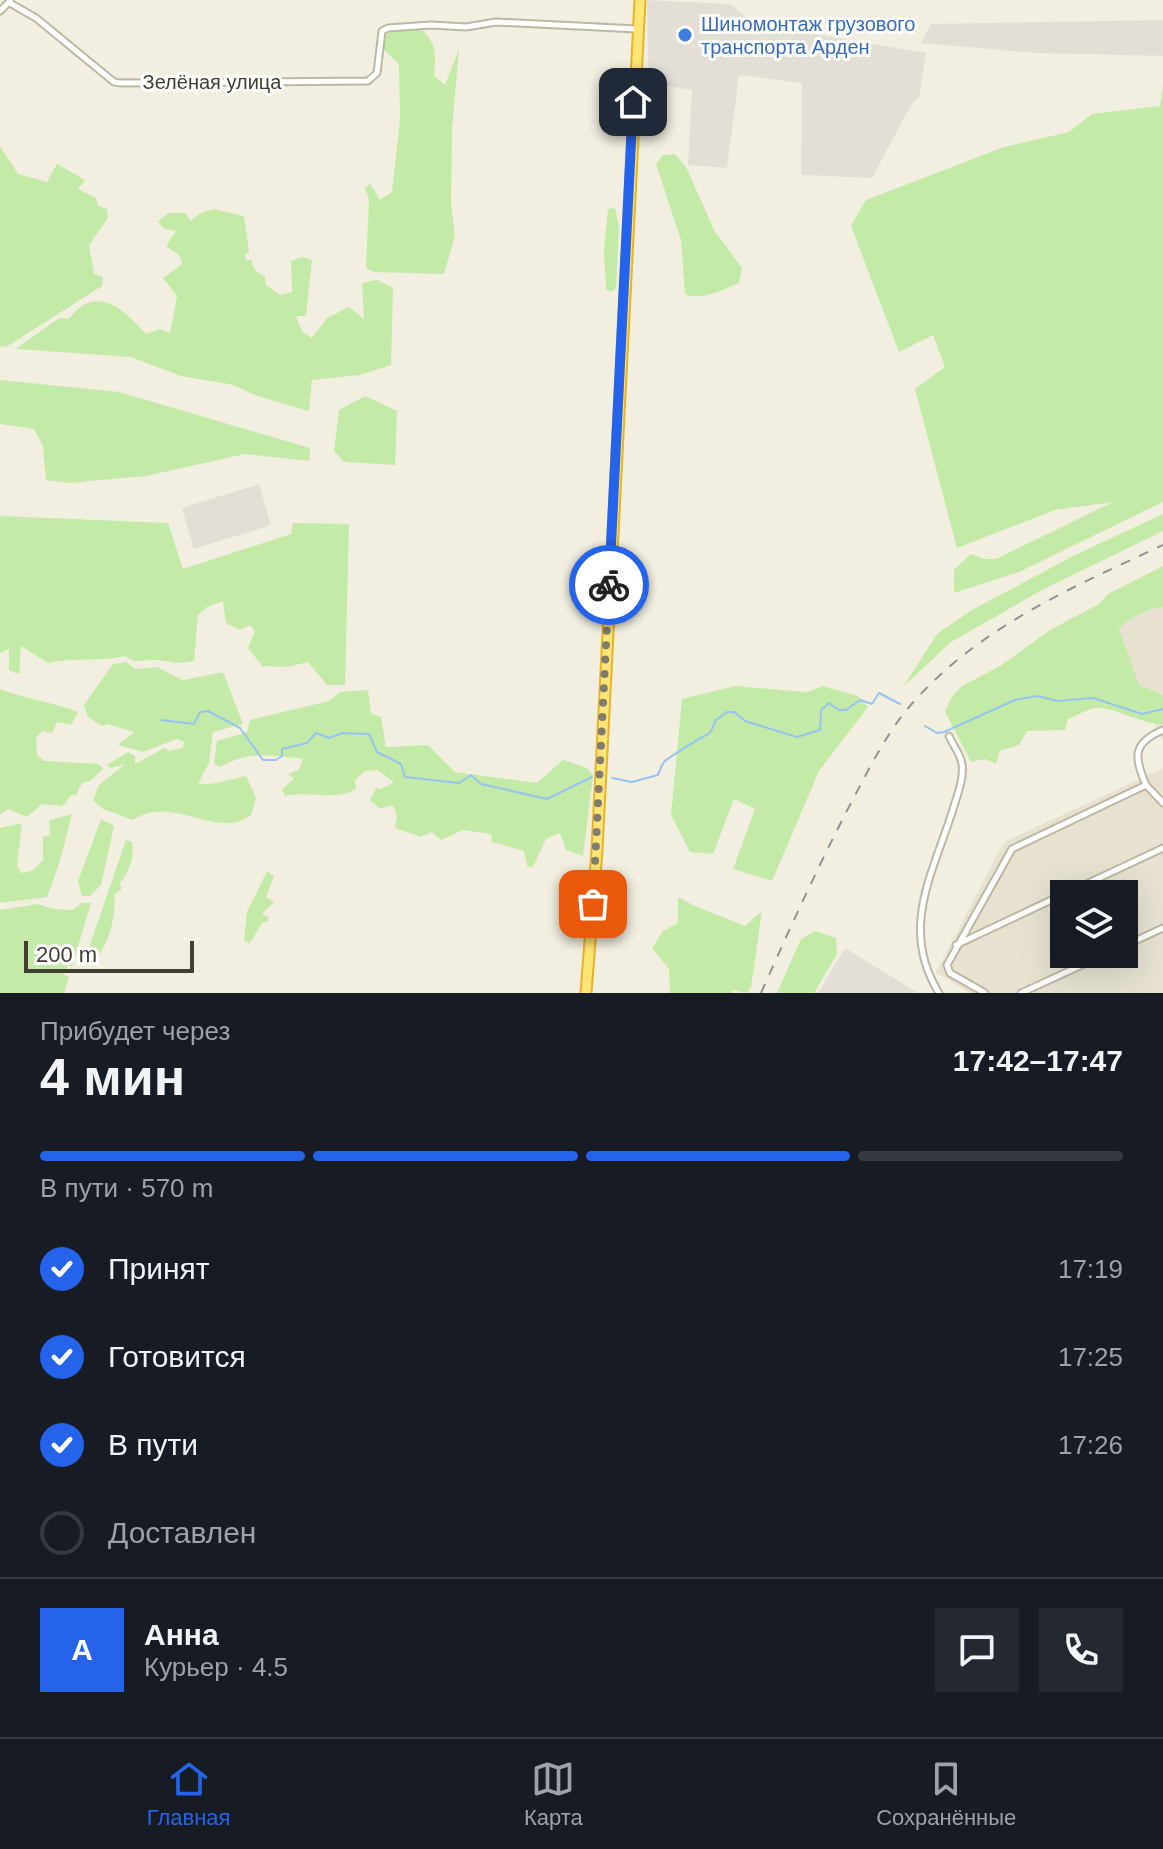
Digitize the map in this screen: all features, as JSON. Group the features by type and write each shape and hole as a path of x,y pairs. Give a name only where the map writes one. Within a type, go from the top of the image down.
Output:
{"highway":[{"path":"586,993 597,850 640,0"}],"street":[{"name":"Зелёная улица","path":"10,1 36,18 114,82 368,81 377,73 382,31 388,28 431,25 466,27 496,22 637,29"},
{"path":"0,11 10,1"},
{"path":"1163,730 1149,736 1139,746 1137,757 1146,785 1163,803"},
{"path":"939,993 924,961 921,911 928,877 944,841 961,782 962,761 949,736"},
{"path":"985,993 947,969 956,945 1012,849 1146,785"},
{"path":"1094,880 1163,848"},
{"path":"956,945 1050,901"},
{"path":"1138,940 1163,928"},
{"path":"1021,993 1075,968"}],"shaded area":[{"path":"647,0 730,4 755,24 926,53 919,97 911,105 872,178 801,175 802,83 739,75 727,168 688,165 692,90 662,85 648,74"},
{"path":"1163,20 1163,56 1036,53 921,43 931,24"},
{"path":"259,484 271,525 194,549 182,508"},
{"path":"1163,588 1163,741 1099,616"},
{"path":"1163,768 1163,993 970,993 936,972 1004,842"},
{"path":"845,948 918,993 818,993"}],"green space":[{"path":"419,27 434,49 434,76 445,85 459,49 452,128 451,203 455,236 444,274 374,272 366,268 369,199 365,189 370,183 380,200 392,192 400,120 399,64 381,47 385,35 394,30"},
{"path":"1163,86 1163,502 1019,572 954,593 954,570 971,554 996,559 1113,502 1055,510 957,548 915,389 945,367 933,335 899,352 851,226 866,200 1004,147 1069,132 1092,114 1160,106"},
{"path":"0,146 18,174 47,182 57,164 85,180 78,189 96,198 98,206 107,209 108,218 89,245 94,274 103,277 102,286 6,347 0,346"},
{"path":"675,154 687,169 714,230 742,268 739,283 705,295 685,294 681,240 656,164 663,155"},
{"path":"615,208 619,226 616,288 611,292 606,289 604,251 608,209"},
{"path":"213,209 244,216 249,252 245,255 246,260 251,260 255,270 265,277 266,285 280,295 292,292 291,261 302,257 312,260 306,316 296,316 302,331 312,338 327,318 349,307 364,319 362,283 377,280 393,288 391,365 360,375 312,380 309,411 257,396 233,385 181,376 131,357 16,349 59,318 69,319 79,308 99,301 119,309 146,334 160,329 170,333 177,296 163,278 182,264 180,256 166,246 176,231 164,229 158,221 169,213 185,213 191,221"},
{"path":"0,380 119,392 310,448 309,461 245,454 146,476 69,483 46,480 43,446 34,429 0,424"},
{"path":"365,396 397,411 395,465 344,462 334,451 339,410"},
{"path":"1163,514 1163,531 1042,590 951,642 903,687 937,634 970,611 1075,555"},
{"path":"0,516 168,523 183,569 291,534 293,523 349,524 345,685 327,685 308,662 288,667 262,666 248,648 255,631 250,625 239,630 226,623 223,601 207,607 198,615 194,661 137,661 124,656 48,663 21,646 19,674 9,670 9,649 0,653"},
{"path":"1163,566 1163,607 1151,609 1127,621 1119,629 1139,685 1163,695 1163,724 1095,708 1068,719 1065,730 1027,731 1019,745 1000,751 996,764 985,759 971,762 945,712 951,698 962,686 1000,666 1050,630 1099,604 1108,594"},
{"path":"126,662 135,669 157,667 183,680 223,672 243,724 213,732 209,763 198,784 246,776 256,798 251,815 236,822 221,823 158,812 133,820 103,809 93,800 99,785 125,764 111,768 107,765 128,752 135,756 135,764 164,748 169,751 183,748 184,742 177,739 143,752 118,745 134,732 107,724 102,726 88,717 84,705 113,664"},
{"path":"735,686 807,692 823,686 858,696 868,707 819,771 772,881 733,869 755,809 734,799 713,854 690,852 671,815 682,699"},
{"path":"0,689 78,712 71,725 57,722 52,733 42,731 36,738 37,755 44,761 99,764 103,769 90,781 82,783 76,795 71,795 63,806 42,804 27,817 8,809 0,815"},
{"path":"368,690 371,713 381,717 386,747 428,745 455,772 537,783 563,760 587,768 593,776 583,856 566,850 560,833 546,839 533,867 527,866 524,851 492,842 491,834 463,830 441,840 432,832 421,837 395,828 397,817 393,805 380,809 370,800 376,788 381,789 394,782 377,770 365,771 355,780 356,789 348,793 285,796 282,789 294,779 288,774 299,770 303,759 260,756 240,758 221,767 214,764 217,741 247,732 250,720 329,701 340,692"},
{"path":"72,814 47,897 0,903 0,828 22,823 17,864 21,873 32,871 43,860 43,837 50,835 49,820"},
{"path":"101,819 114,826 101,885 90,896 82,896 78,881"},
{"path":"126,840 132,842 130,864 120,883 121,890 114,894 113,921 107,940 91,962 85,959"},
{"path":"267,871 274,876 266,897 274,902 262,914 268,917 268,921 262,923 250,943 244,941 247,912"},
{"path":"678,897 745,926 762,911 751,988 747,993 733,990 732,993 670,993 669,969 652,948 663,931 678,923"},
{"path":"82,903 91,903 72,966 68,966 63,974 69,977 64,993 0,993 0,910 38,904 72,910"},
{"path":"815,931 836,938 837,954 814,993 777,993 801,939"}],"waterway":[{"path":"612,778 632,782 658,775 664,762 710,733 716,720 727,712 734,712 745,721 797,737 820,730 821,710 829,703 839,710 846,710 860,700 872,704 879,693 900,704"},
{"path":"925,726 937,733 944,732 1015,700 1037,696 1058,701 1093,698 1142,714 1163,709"},
{"path":"161,720 194,724 200,712 208,711 240,728 263,760 276,760 282,756 282,749 307,743 316,733 329,738 342,733 369,734 377,752 401,764 405,777 459,783 471,775 481,784 547,799 592,777"}],"railway":[{"path":"761,993 816,872 866,774 889,734 917,698 943,672 1001,628 1064,592 1163,545"}],"way so far":[{"path":"593,904 609,585"}],"place":[{"name":"Шиномонтаж грузового транспорта Арден","path":"685,35"}],"route":[{"path":"609,585 633,102"}]}
